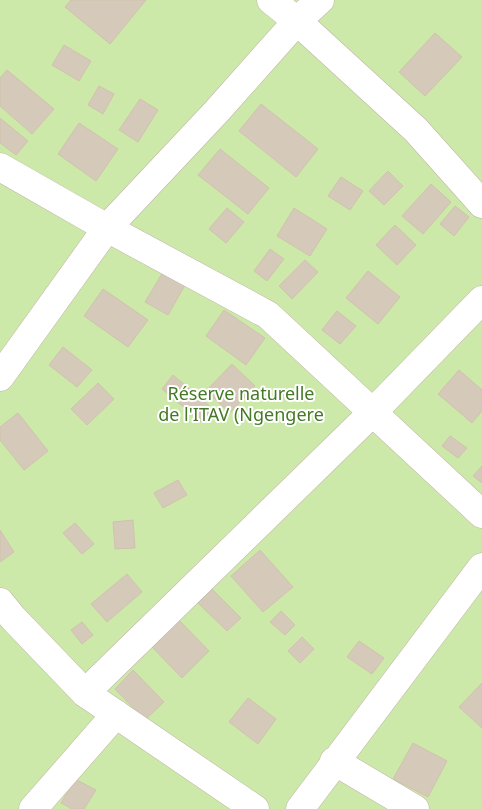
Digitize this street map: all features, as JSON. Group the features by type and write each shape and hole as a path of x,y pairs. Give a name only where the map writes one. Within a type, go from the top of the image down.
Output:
{"street":[{"path":"271,0 416,130 482,204"},
{"path":"0,377 107,228 217,111 297,22 320,0"},
{"path":"0,167 107,228 268,315 482,514"},
{"path":"85,693 372,413 482,300"},
{"path":"300,809 334,761 482,568"},
{"path":"0,602 85,693 255,809"},
{"path":"33,809 116,714"},
{"path":"334,761 415,809"}],"green space":[{"name":"Réserve naturelle de l'ITAV (Ngengere","path":"0,0 482,0 482,809 0,809"}],"building":[{"path":"71,0 146,0 110,44 65,7"},
{"path":"435,33 462,57 425,96 399,72"},
{"path":"64,45 91,61 79,81 52,65"},
{"path":"7,70 54,109 32,134 0,106 0,78"},
{"path":"99,86 114,94 103,114 88,105"},
{"path":"140,99 158,110 138,142 119,130"},
{"path":"261,104 318,149 296,177 239,131"},
{"path":"0,118 28,141 16,155 0,143"},
{"path":"79,123 118,149 96,181 58,154"},
{"path":"220,149 269,188 248,214 198,175"},
{"path":"388,171 403,186 384,205 369,191"},
{"path":"341,177 363,191 350,210 328,196"},
{"path":"431,184 451,202 423,234 402,216"},
{"path":"455,206 469,217 454,236 440,224"},
{"path":"227,208 244,222 226,243 209,229"},
{"path":"294,208 327,229 310,256 277,236"},
{"path":"395,225 416,245 397,265 376,245"},
{"path":"270,249 284,259 267,281 254,271"},
{"path":"305,260 318,272 292,299 279,286"},
{"path":"368,271 400,297 378,324 346,298"},
{"path":"163,272 185,285 168,315 145,302"},
{"path":"103,289 148,320 128,347 84,316"},
{"path":"224,310 265,338 246,365 206,336"},
{"path":"337,311 356,326 340,344 322,330"},
{"path":"63,347 92,370 77,387 49,365"},
{"path":"232,364 255,386 230,413 206,391"},
{"path":"459,370 482,390 482,411 472,423 438,394"},
{"path":"173,375 213,409 201,422 162,389"},
{"path":"98,383 114,399 87,425 71,409"},
{"path":"18,413 48,451 24,470 0,440 0,427"},
{"path":"450,436 467,448 458,458 442,446"},
{"path":"482,466 482,483 473,476"},
{"path":"178,480 187,495 163,508 154,493"},
{"path":"133,520 135,548 115,549 113,522"},
{"path":"75,523 94,544 82,554 63,533"},
{"path":"0,530 14,552 0,562"},
{"path":"260,550 293,587 263,612 231,576"},
{"path":"127,574 142,592 107,622 91,604"},
{"path":"212,589 241,618 227,631 198,603"},
{"path":"281,611 295,625 285,635 270,622"},
{"path":"177,618 209,651 182,678 150,645"},
{"path":"82,622 93,635 82,644 71,630"},
{"path":"302,637 314,649 300,663 288,651"},
{"path":"359,641 384,658 372,674 347,657"},
{"path":"133,670 164,702 145,720 115,689"},
{"path":"482,683 482,728 459,707"},
{"path":"248,698 276,719 258,744 229,722"},
{"path":"413,743 447,761 428,797 393,779"},
{"path":"75,779 96,790 84,809 72,809 61,803"}]}
